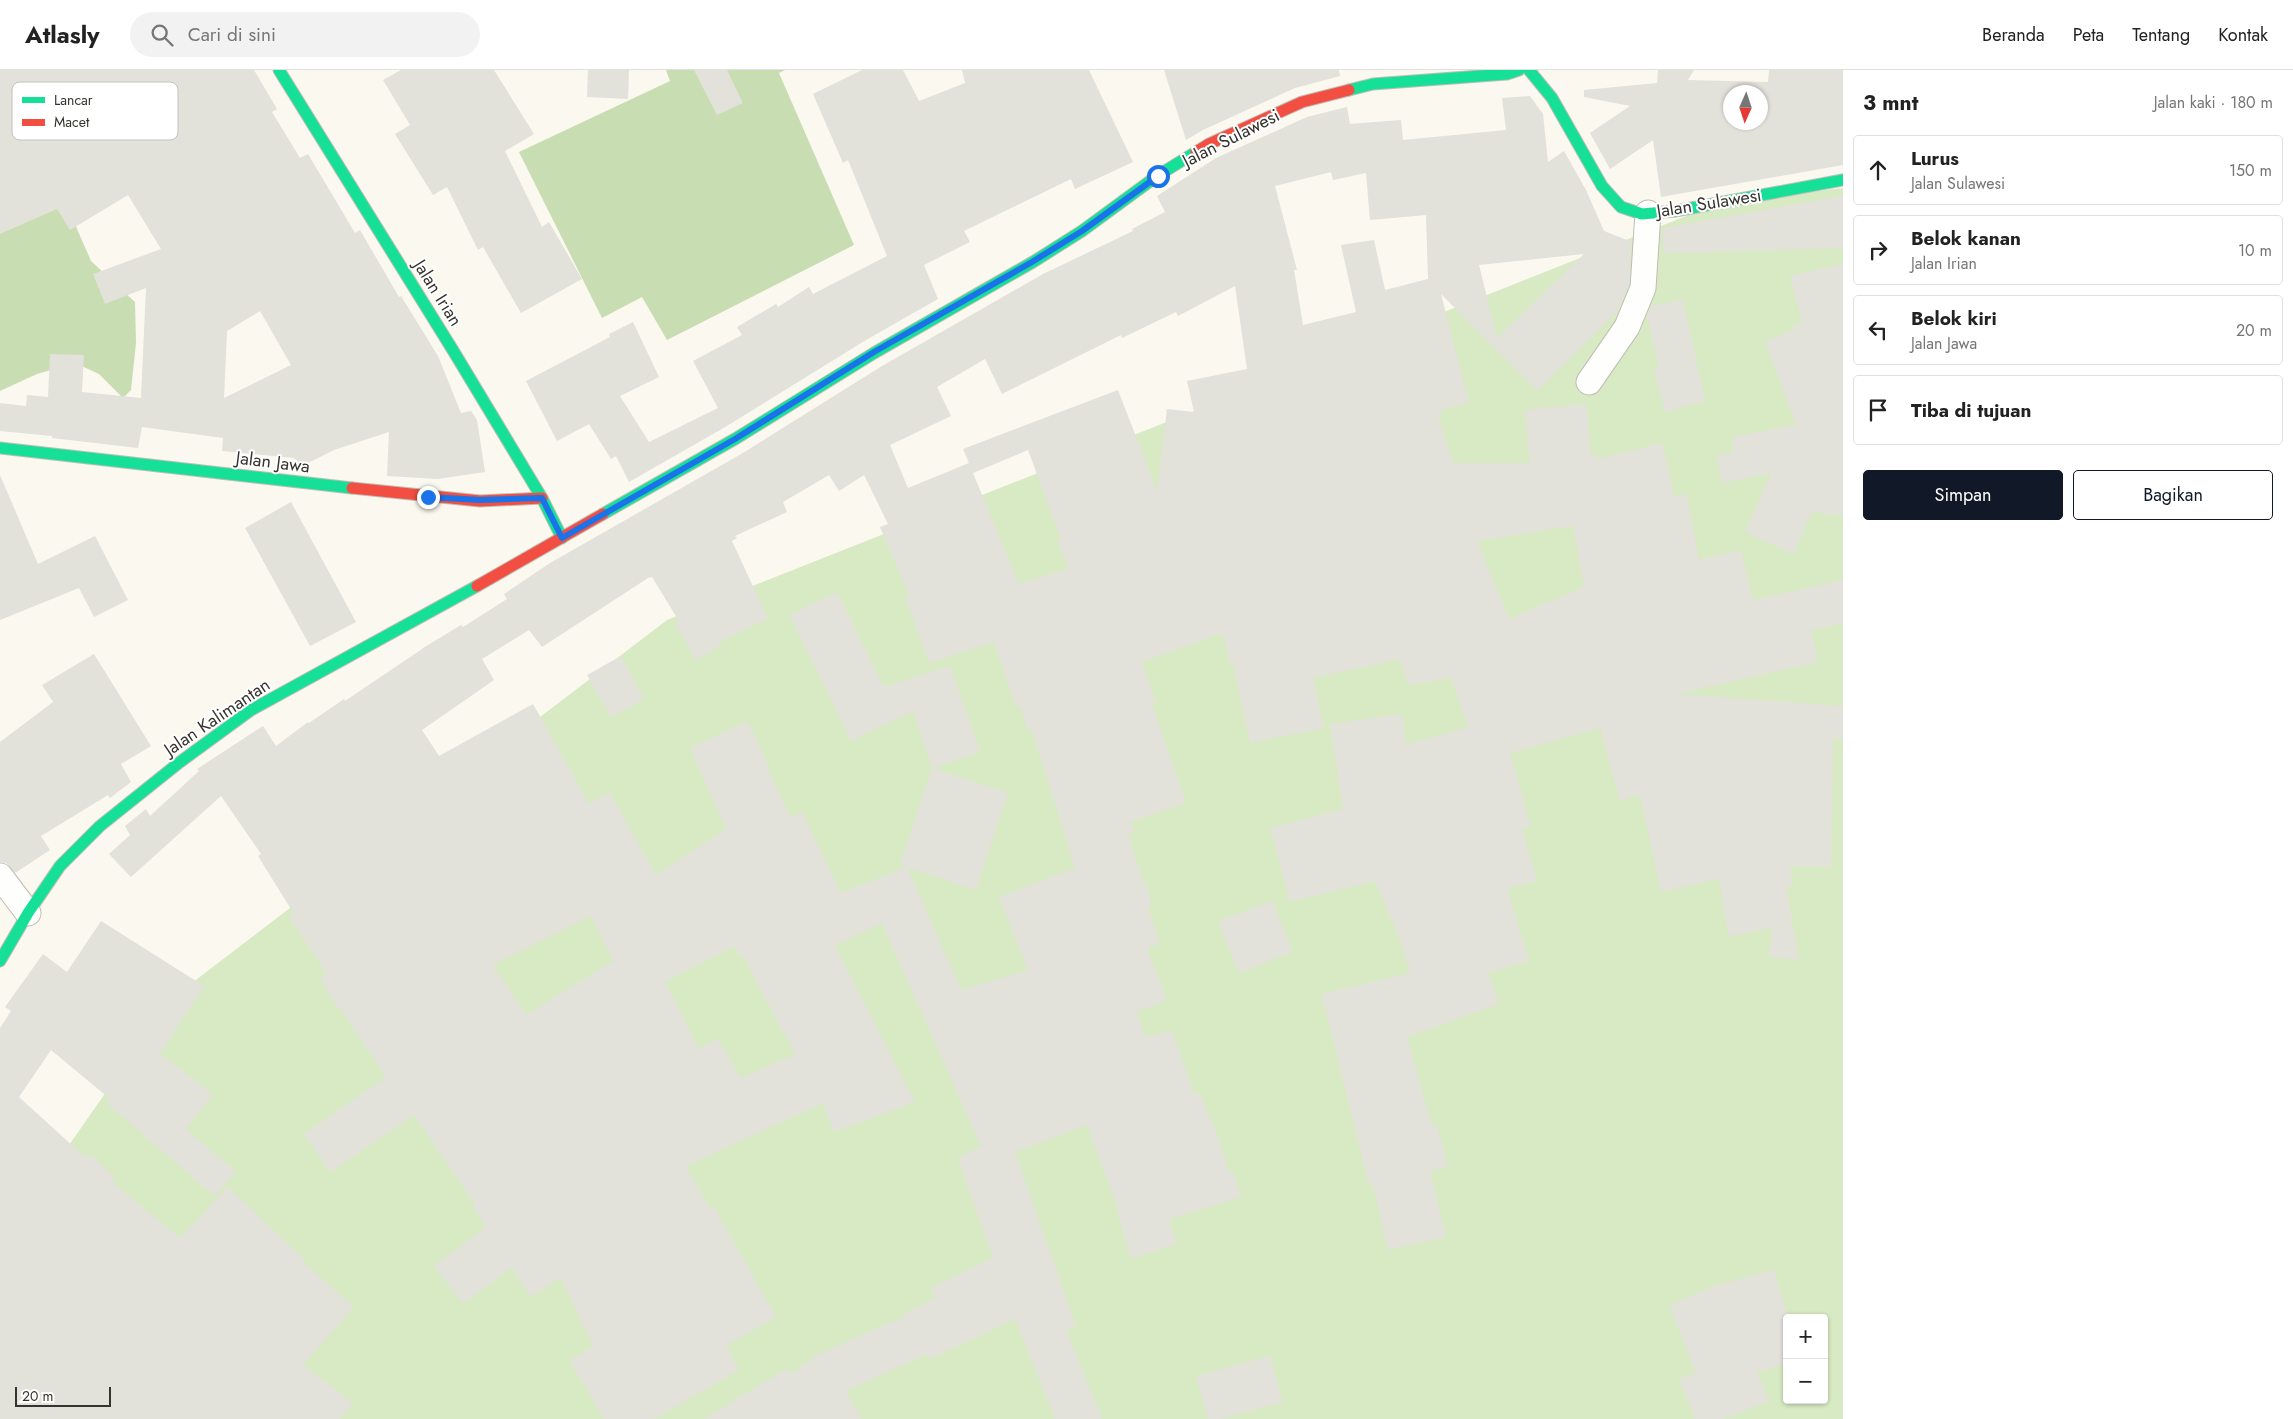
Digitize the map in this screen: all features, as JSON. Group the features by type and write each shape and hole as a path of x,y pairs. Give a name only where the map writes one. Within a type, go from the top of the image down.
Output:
{"street":[{"name":"Jalan Irian","path":"279,70 449,344 542,498 562,538"},
{"name":"Jalan Sulawesi","path":"562,538 735,439 874,352 1032,262 1082,231 1158,176 1210,144 1302,102 1373,84 1507,74 1519,70"},
{"name":"Jalan Sulawesi","path":"1529,70 1552,98 1602,186 1621,207 1642,214 1675,211 1843,180"},
{"path":"1589,382 1627,327 1643,288 1648,213"},
{"name":"Jalan Jawa","path":"0,448 428,497 480,500 542,498"},
{"name":"Jalan Kalimantan","path":"0,961 28,913 60,866 100,826 180,762 251,710 411,624 562,538"},
{"path":"0,876 28,913"}],"green space":[{"path":"666,70 785,70 779,73 854,245 667,340 642,297 602,318 519,152 670,81"},
{"path":"1843,188 1843,1419 0,1419 0,1244 171,999 667,620 1719,203"},
{"path":"64,199 91,261 135,302 136,343 131,390 123,398 99,374 75,363 37,374 0,391 0,210"}],"building":[{"path":"0,70 254,70 277,109 272,112 300,158 308,154 355,233 360,230 399,297 401,296 438,356 461,413 471,411 477,420 485,472 438,479 387,476 389,432 334,450 300,467 294,458 222,451 223,438 142,427 138,448 0,431 0,403 26,406 27,395 48,397 50,354 84,355 82,392 141,398 146,288 105,304 93,274 161,249 128,195 70,230 57,209 0,234","holes":["260,311 291,365 224,398 227,331"]},
{"path":"401,70 494,70 534,134 505,151 542,227 549,222 582,279 521,313 483,247 478,250 447,187 433,195 395,134 410,125 383,80"},
{"path":"588,70 629,70 628,99 587,97"},
{"path":"694,70 727,70 743,103 717,115"},
{"path":"862,70 903,70 919,101 965,83 962,70 1089,70 1133,162 1075,189 1071,179 964,231 970,242 924,265 938,299 866,340 727,426 629,482 616,456 611,459 589,424 557,441 526,381 610,337 609,334 633,322 659,377 620,396 649,442 718,408 693,361 742,335 737,327 776,304 778,307 809,287 813,294 887,256 848,160 843,163 813,94"},
{"path":"1164,70 1339,70 1340,76 1295,88 1203,130 1186,140"},
{"path":"1658,70 1694,70 1688,80 1768,82 1769,70 1843,70 1843,165 1661,197 1653,140 1610,169 1590,133 1630,106 1584,97 1584,90 1657,83"},
{"path":"1530,96 1543,114 1548,162 1564,151 1586,190 1604,231 1632,242 1629,285 1617,312 1537,391 1441,294 1469,403 1441,410 1442,415 1438,416 1453,463 1530,463 1525,410 1586,404 1591,455 1597,454 1598,459 1662,443 1674,496 1687,494 1699,560 1741,550 1753,600 1843,580 1843,623 1811,630 1818,662 1677,694 1843,706 1843,739 1833,738 1831,866 1790,866 1793,886 1786,887 1799,960 1769,957 1772,928 1728,936 1719,879 1661,892 1640,795 1620,801 1600,728 1510,753 1531,827 1522,829 1537,881 1507,888 1529,961 1488,973 1499,1004 1407,1037 1432,1126 1437,1125 1448,1167 1430,1171 1446,1237 1388,1250 1373,1185 1369,1186 1322,994 1410,973 1401,942 1375,881 1290,902 1270,828 1343,809 1330,724 1402,714 1406,745 1468,727 1451,678 1409,685 1399,659 1313,678 1324,728 1250,743 1233,662 1230,663 1222,633 1142,662 1156,703 1152,704 1186,803 1131,821 1134,832 1128,834 1143,882 1146,882 1152,906 1148,907 1160,944 1147,948 1167,1000 1137,1012 1145,1037 1172,1031 1195,1095 1200,1093 1213,1127 1215,1127 1229,1172 1233,1171 1241,1197 1169,1219 1177,1244 1131,1259 1117,1212 1119,1211 1087,1125 1015,1152 1076,1327 1066,1330 1102,1419 1055,1419 1015,1319 930,1359 927,1354 845,1391 862,1419 704,1419 788,1368 792,1374 816,1355 906,1316 905,1313 936,1298 931,1288 993,1258 958,1158 981,1146 882,923 835,946 915,1102 834,1132 823,1103 686,1166 711,1210 714,1207 776,1317 726,1346 739,1370 654,1419 604,1419 569,1360 593,1346 561,1278 530,1297 512,1267 463,1304 434,1266 486,1227 472,1205 475,1204 414,1115 330,1172 304,1134 386,1077 340,1008 338,1009 320,978 327,974 289,917 294,914 258,856 261,854 221,796 131,877 109,854 130,835 125,826 146,809 150,816 199,771 197,769 263,726 276,746 308,722 344,699 345,701 428,645 461,625 463,627 507,599 504,594 550,563 743,453 882,366 1043,274 1133,231 1132,229 1165,212 1157,196 1216,158 1307,117 1347,107 1350,124 1401,120 1403,140 1506,130 1502,98","holes":["1331,172 1333,180 1366,173 1370,220 1426,215 1428,279 1385,290 1374,240 1341,245 1356,312 1303,325 1294,270 1297,270 1275,186","1584,254 1497,338 1479,265","1235,286 1247,369 1187,381 1194,412 1167,409 1157,491 1118,390 963,449 969,463 908,488 890,445 951,416 937,387 985,359 1002,394 1121,335 1122,338 1176,312 1178,316","1028,450 1061,540 1058,541 1068,569 1019,584 973,473","829,475 839,491 864,475 888,524 880,527 909,595 905,596 929,663 994,642 1016,707 1020,706 1029,733 1031,727 1075,868 999,897 1028,970 961,990 907,867 841,893 802,812 790,817 748,721 690,748 726,829 656,875 609,792 589,804 533,704 439,756 422,730 494,680 482,659 529,630 542,647 648,578 652,577 679,621 675,623 696,660 722,645 720,641 768,619 732,541 737,538 735,536 787,512 783,502","1573,526 1584,587 1509,619 1477,541","591,916 613,961 526,1015 493,965","734,946 741,957 743,956 795,1054 741,1078 718,1038 699,1049 665,982"]},
{"path":"1843,196 1843,248 1663,253 1662,228"},
{"path":"1843,264 1843,515 1812,512 1793,554 1745,532 1771,473 1722,483 1717,455 1733,453 1733,437 1796,425 1765,341 1794,330 1792,327 1802,323 1790,276"},
{"path":"1683,299 1705,401 1665,412 1654,369 1659,368 1647,315 1651,306"},
{"path":"0,475 38,564 95,536 128,600 94,617 79,588 0,620"},
{"path":"291,502 356,622 310,646 245,528"},
{"path":"837,592 884,687 950,666 980,752 932,768 913,711 851,741 790,615"},
{"path":"94,654 151,746 121,764 131,782 110,798 108,795 41,836 50,850 15,873 6,863 0,862 0,742 53,702 42,685"},
{"path":"621,656 644,699 611,717 587,675"},
{"path":"932,768 1008,793 976,890 900,865"},
{"path":"1273,901 1292,952 1239,973 1218,921"},
{"path":"101,921 204,986 160,1054 213,1094 186,1129 236,1172 215,1196 106,1103 110,1099 51,1050 19,1097 86,1158 90,1154 116,1178 112,1182 180,1238 228,1187 306,1261 304,1263 354,1307 303,1365 353,1403 340,1419 0,1419 0,1028 11,1011 5,1007 43,954 67,972"},
{"path":"1774,1270 1787,1314 1783,1314 1783,1365 1757,1372 1769,1401 1723,1419 1695,1419 1679,1379 1696,1373 1669,1305 1717,1285"},
{"path":"1270,1356 1283,1402 1221,1419 1208,1419 1196,1376"}],"traffic: fast":[{"path":"279,70 454,352 542,498 562,538"},
{"path":"1349,90 1373,84 1507,74 1519,70"},
{"path":"1529,70 1552,98 1602,186 1621,207 1642,214 1675,211 1843,180"},
{"path":"603,514 735,439 874,353 1033,262 1082,231 1157,176 1196,152"},
{"path":"0,448 352,488"},
{"path":"0,961 28,913 60,866 100,826 180,762 251,710 477,586"}],"traffic: jam":[{"path":"1196,152 1209,144 1302,102 1349,90"},
{"path":"352,488 480,501 542,498"},
{"path":"477,586 603,514"}],"route":[{"path":"428,497 480,500 542,498 562,538 735,439 874,352 1032,262 1082,231 1158,176"}]}
